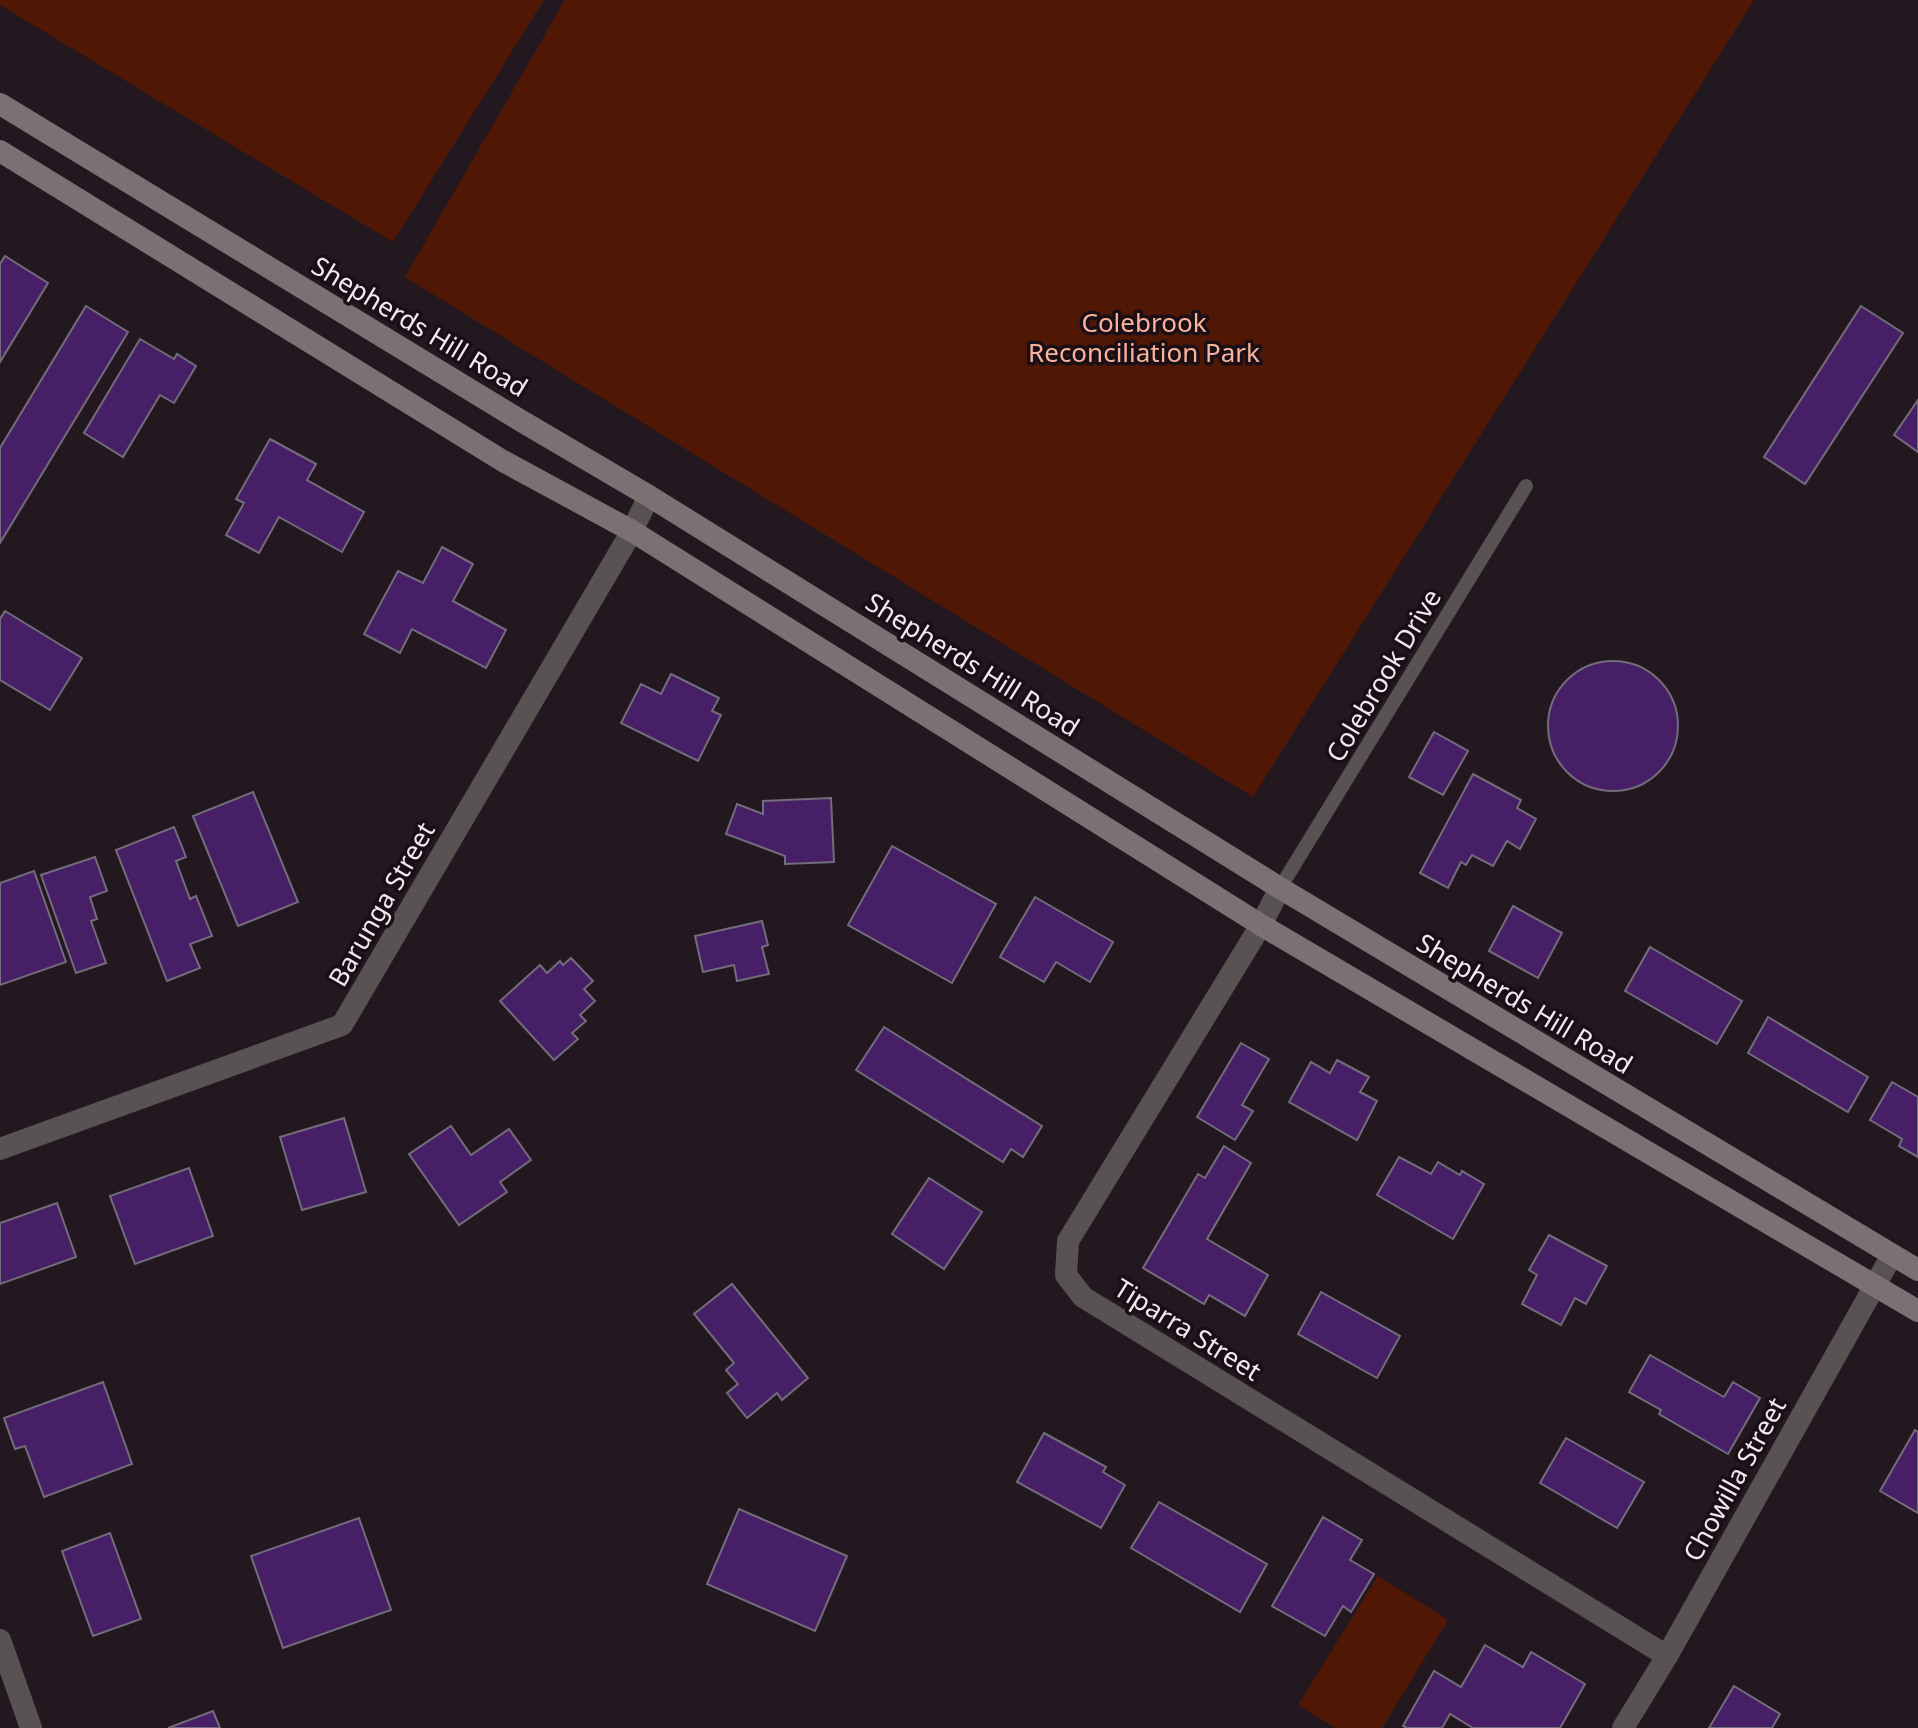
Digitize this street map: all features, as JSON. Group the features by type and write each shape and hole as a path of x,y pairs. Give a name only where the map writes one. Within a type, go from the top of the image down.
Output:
{"main road":[{"name":"Shepherds Hill Road","path":"0,104 649,496 1280,888 1918,1270"},
{"path":"0,151 503,461 632,531 1261,925 1918,1311"}],"street":[{"name":"Barunga Street","path":"0,1149 342,1025 632,531 649,496"},
{"name":"Tiparra Street","path":"1280,888 1261,925 1068,1241 1066,1275 1083,1297 1667,1656"},
{"name":"Chowilla Street","path":"1623,1728 1667,1656 1892,1255"},
{"path":"0,1640 31,1728"}],"lane":[{"name":"Colebrook Drive","path":"1280,888 1526,486"}],"green space":[{"path":"0,0 544,0 393,242 0,5"},
{"name":"Colebrook Reconciliation Park","path":"565,0 1754,0 1253,797 405,277"},
{"path":"1378,1576 1448,1620 1382,1728 1336,1728 1298,1705"}],"building":[{"path":"5,256 48,283 0,362 0,264"},
{"path":"86,306 128,332 0,543 0,448"},
{"path":"1861,306 1903,333 1805,484 1764,457"},
{"path":"140,339 174,359 177,354 196,366 174,403 160,395 123,457 84,433"},
{"path":"1918,400 1918,452 1894,435"},
{"path":"270,439 316,464 307,480 364,512 342,552 279,517 259,553 226,535 244,503 236,499"},
{"path":"442,547 473,564 453,601 506,630 486,668 412,629 400,653 364,634 398,571 423,583"},
{"path":"5,611 82,658 50,710 0,680 0,619"},
{"path":"1613,661 1638,666 1659,680 1673,701 1678,726 1673,751 1659,772 1638,786 1613,791 1588,786 1567,772 1553,751 1548,726 1553,701 1567,680 1588,666"},
{"path":"671,674 719,698 712,711 721,715 698,761 621,723 641,684 661,694"},
{"path":"1434,732 1468,751 1443,795 1409,777"},
{"path":"1473,774 1521,800 1517,808 1536,819 1520,849 1507,841 1493,866 1472,855 1466,865 1461,862 1448,888 1420,873"},
{"path":"253,792 298,902 238,926 193,816"},
{"path":"831,798 834,862 785,864 785,856 726,834 737,804 763,814 763,801"},
{"path":"174,827 186,857 176,861 190,899 196,896 212,936 190,944 200,968 167,981 116,850"},
{"path":"892,846 996,904 952,983 848,925"},
{"path":"95,857 107,891 90,897 97,919 91,921 106,963 76,973 41,875"},
{"path":"34,871 66,962 0,985 0,883"},
{"path":"1035,897 1113,942 1090,982 1056,962 1044,982 1000,957"},
{"path":"1513,906 1562,933 1538,978 1489,951"},
{"path":"762,921 768,945 762,947 769,974 737,981 734,965 703,972 695,936"},
{"path":"1650,947 1742,1001 1717,1044 1625,991"},
{"path":"571,958 593,981 584,989 595,1001 580,1015 586,1021 572,1033 578,1039 554,1060 500,1001 540,965 547,973 560,961 563,965"},
{"path":"1768,1017 1868,1077 1848,1112 1748,1053"},
{"path":"884,1027 1042,1126 1023,1157 1011,1149 1003,1162 856,1070"},
{"path":"1241,1043 1269,1059 1242,1105 1253,1111 1235,1140 1197,1117"},
{"path":"1337,1060 1369,1077 1360,1092 1377,1101 1357,1140 1289,1102 1311,1062 1330,1073"},
{"path":"1892,1082 1918,1097 1918,1157 1899,1146 1902,1139 1870,1120"},
{"path":"344,1118 366,1192 302,1210 280,1137"},
{"path":"451,1126 471,1155 509,1129 531,1160 500,1182 507,1192 459,1225 409,1154"},
{"path":"1224,1146 1251,1163 1207,1239 1268,1275 1245,1316 1209,1295 1204,1304 1143,1268 1198,1174 1205,1178"},
{"path":"1399,1157 1431,1174 1438,1162 1484,1184 1453,1239 1377,1195"},
{"path":"189,1168 213,1236 135,1264 110,1196"},
{"path":"929,1178 982,1212 944,1269 892,1234"},
{"path":"57,1203 76,1257 0,1284 0,1223"},
{"path":"1549,1235 1607,1266 1586,1304 1575,1298 1561,1325 1522,1304 1537,1275 1529,1270"},
{"path":"732,1284 808,1378 782,1400 777,1393 747,1418 727,1393 738,1384 726,1370 734,1363 694,1314"},
{"path":"1321,1292 1400,1336 1377,1378 1298,1334"},
{"path":"1650,1355 1724,1397 1733,1382 1760,1398 1728,1454 1659,1414 1661,1410 1629,1392"},
{"path":"103,1382 132,1464 44,1497 25,1446 15,1449 4,1418"},
{"path":"1915,1430 1918,1432 1918,1513 1880,1491"},
{"path":"1044,1433 1106,1467 1103,1472 1125,1485 1101,1528 1017,1482"},
{"path":"1566,1438 1644,1482 1617,1528 1540,1483"},
{"path":"1159,1502 1267,1564 1240,1612 1131,1548"},
{"path":"739,1509 847,1556 815,1631 707,1584"},
{"path":"1323,1517 1362,1540 1350,1560 1374,1574 1351,1612 1343,1606 1325,1636 1272,1606"},
{"path":"359,1518 391,1610 283,1648 251,1556"},
{"path":"110,1533 141,1619 93,1636 62,1551"},
{"path":"1485,1645 1523,1667 1531,1652 1585,1684 1560,1728 1473,1728 1450,1714 1442,1728 1403,1726 1434,1671 1461,1687"},
{"path":"1734,1686 1780,1714 1772,1728 1709,1728"},
{"path":"213,1711 220,1728 168,1728"}]}
